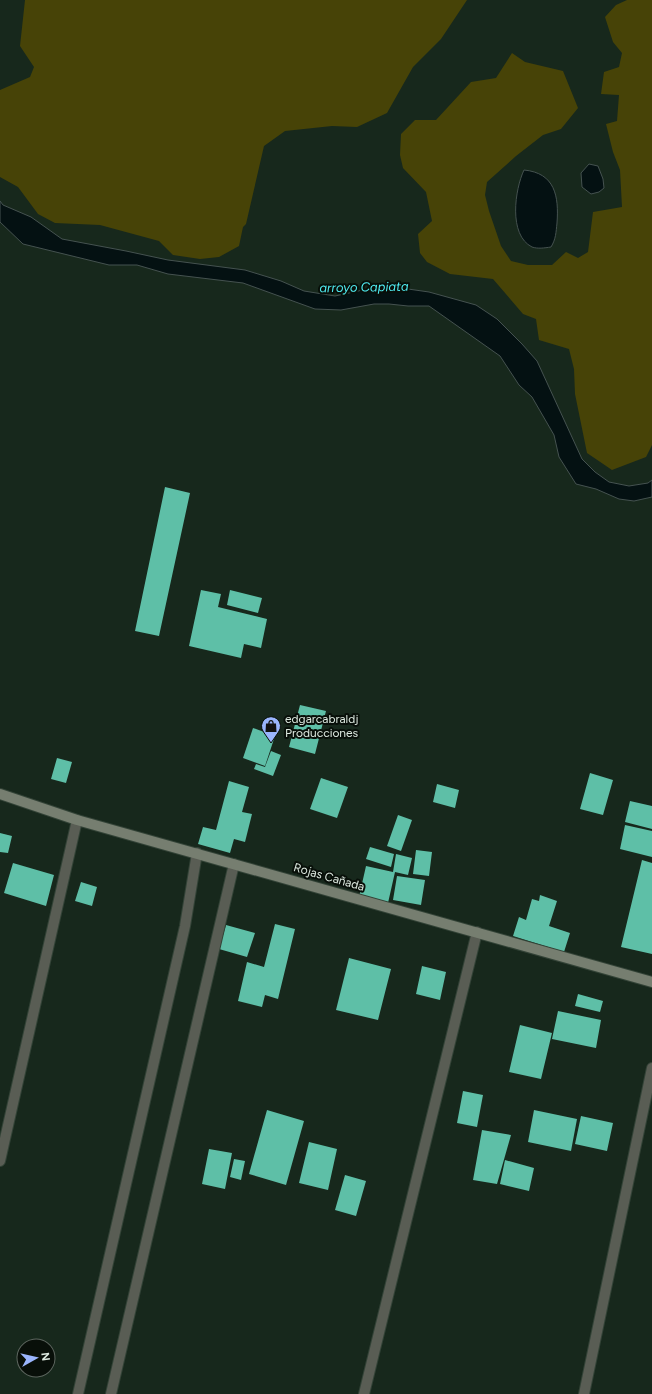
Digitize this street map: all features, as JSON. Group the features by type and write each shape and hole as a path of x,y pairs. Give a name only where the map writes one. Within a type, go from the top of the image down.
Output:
{"main road":[{"name":"Rojas Cañada","path":"0,794 77,820 652,982"}],"street":[{"path":"0,1161 77,820"},
{"path":"78,1394 185,926 196,853"},
{"path":"111,1394 234,864"},
{"path":"364,1394 477,932"},
{"path":"584,1394 652,1068"}],"shaded area":[{"path":"25,0 467,0 441,39 413,67 387,113 357,127 332,126 285,131 264,146 246,224 243,227 239,246 219,257 200,259 173,255 159,241 100,225 55,223 38,214 18,187 0,177 0,90 30,77 34,67 20,46"},
{"path":"627,0 652,0 652,445 646,457 612,470 587,453 575,394 574,369 569,349 539,340 536,319 523,314 493,279 450,274 427,262 420,253 418,234 432,221 426,192 403,168 400,155 401,134 415,120 436,120 471,82 496,78 512,53 525,62 563,71 578,108 561,129 543,135 516,156 487,182 485,195 501,246 511,261 528,265 552,265 566,252 578,258 588,252 593,212 622,207 620,170 613,152 606,124 617,121 619,95 601,94 604,72 619,67 622,53 613,42 605,17 616,5"},
{"path":"589,164 598,166 603,179 604,188 599,192 591,194 582,187 581,173"},
{"path":"524,170 543,176 549,181 556,195 557,223 555,238 551,247 532,247 524,241 519,233 516,200"},
{"path":"0,201 3,205 31,217 62,239 168,260 245,270 281,281 304,291 335,296 372,288 408,289 429,292 476,305 497,319 537,361 582,459 595,472 609,482 629,486 648,483 652,480 652,497 634,501 619,499 596,489 576,484 559,457 554,435 532,397 519,385 500,356 429,306 374,304 341,310 315,309 243,283 168,274 137,265 109,265 23,244 0,222"}],"building":[{"path":"165,487 190,493 159,636 135,631"},
{"path":"201,590 221,594 218,607 267,619 261,648 244,644 241,658 189,646"},
{"path":"230,590 262,598 258,613 227,605"},
{"path":"300,705 326,711 315,754 289,747"},
{"path":"253,728 275,736 265,766 243,758"},
{"path":"271,751 281,755 273,776 254,769 256,764 265,767"},
{"path":"57,758 72,762 66,783 51,779"},
{"path":"590,773 613,780 603,815 580,809"},
{"path":"321,778 348,787 337,818 310,809"},
{"path":"229,781 249,787 242,812 252,814 245,842 234,839 230,853 198,844 203,827 216,830"},
{"path":"437,784 459,790 455,808 433,802"},
{"path":"630,801 652,806 652,829 625,822"},
{"path":"398,815 412,820 401,851 387,846"},
{"path":"625,825 652,831 652,857 620,849"},
{"path":"0,833 12,836 8,853 0,852"},
{"path":"370,847 394,854 391,867 366,859"},
{"path":"416,850 432,852 429,876 413,874"},
{"path":"396,854 412,858 408,875 395,872 388,903 359,897 366,866 393,872"},
{"path":"642,860 652,863 652,954 621,947"},
{"path":"13,863 54,875 46,906 4,893"},
{"path":"397,876 425,880 421,905 393,900"},
{"path":"81,882 97,887 92,906 75,901"},
{"path":"540,895 557,901 549,926 570,933 564,952 513,936 519,917 526,920 532,899 539,901"},
{"path":"275,924 295,929 278,999 265,995 262,1007 238,1001 247,962 264,967"},
{"path":"226,925 255,933 247,957 219,949"},
{"path":"349,958 391,969 378,1020 336,1010"},
{"path":"422,966 446,972 440,1000 416,994"},
{"path":"578,994 603,1001 600,1012 575,1006"},
{"path":"558,1011 601,1020 596,1048 552,1039"},
{"path":"520,1025 552,1033 541,1079 509,1072"},
{"path":"463,1091 483,1095 477,1127 457,1123"},
{"path":"267,1110 304,1121 286,1185 249,1174"},
{"path":"534,1110 577,1119 571,1151 528,1142"},
{"path":"581,1116 613,1123 607,1151 575,1144"},
{"path":"482,1130 511,1135 497,1184 473,1180"},
{"path":"309,1142 337,1149 328,1190 299,1183"},
{"path":"209,1149 232,1153 225,1189 202,1184"},
{"path":"234,1159 245,1161 241,1180 230,1177"},
{"path":"505,1160 534,1168 529,1191 500,1184"},
{"path":"345,1175 366,1181 356,1216 335,1210"}],"place":[{"name":"edgarcabraldj Producciones","path":"271,743"}],"water label":[{"name":"arroyo Capiata","path":"364,287"}]}
